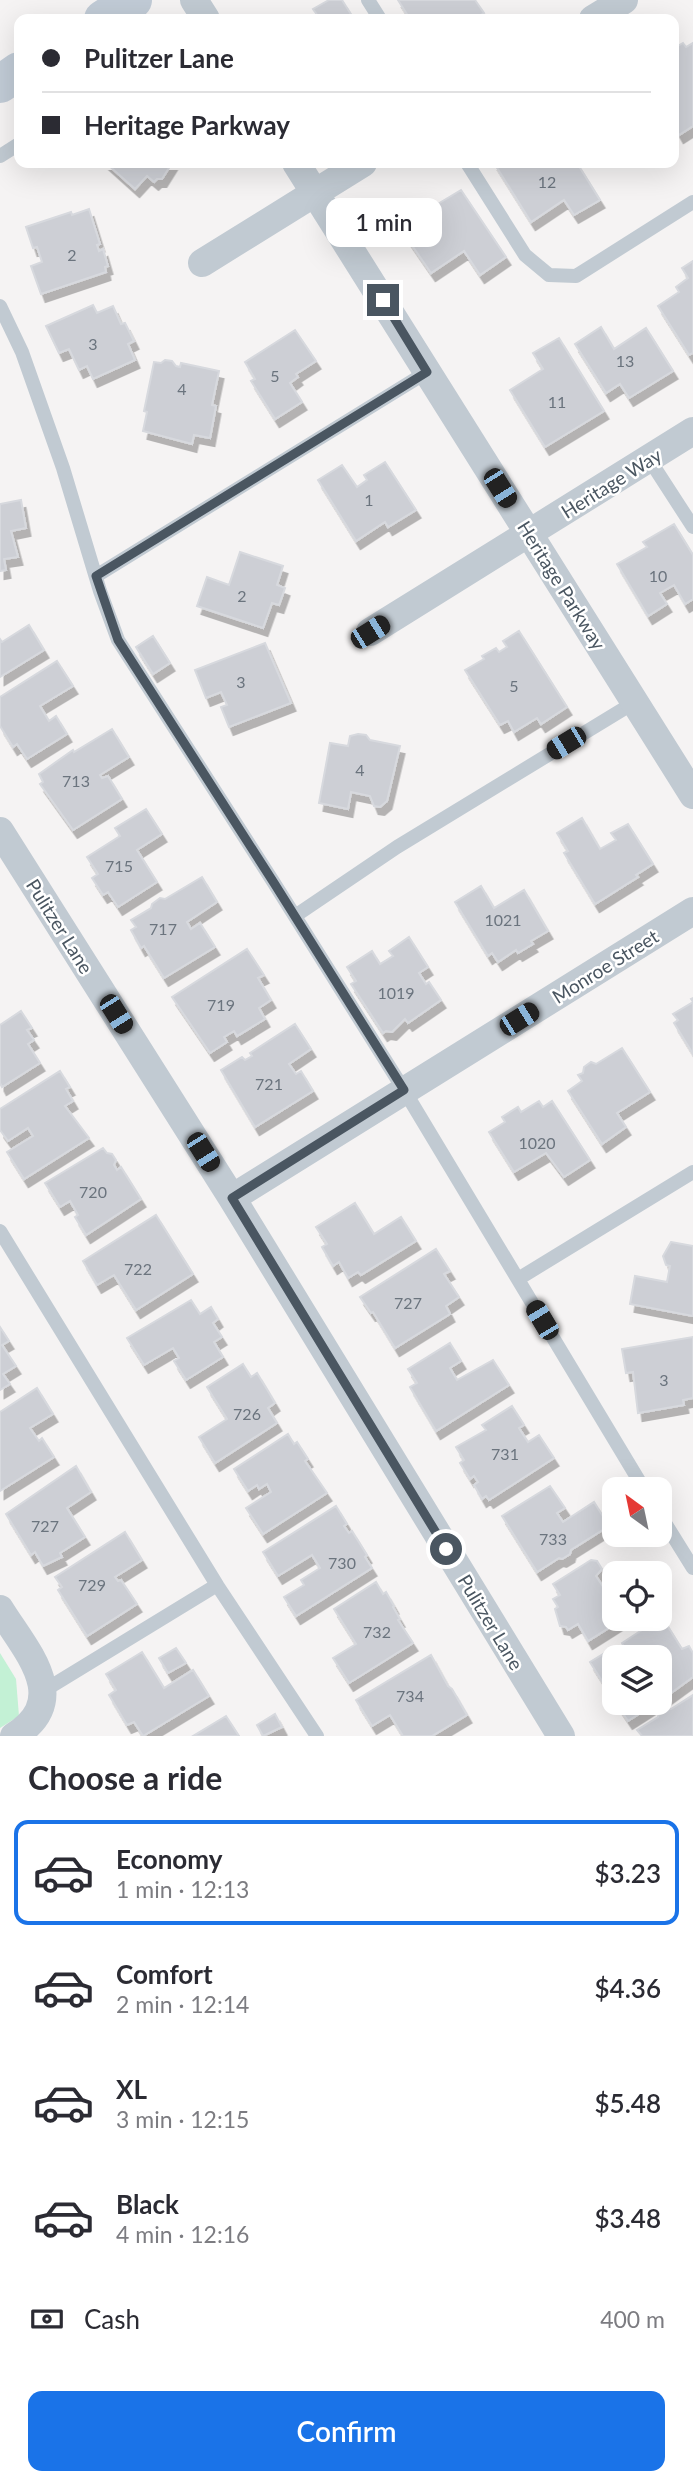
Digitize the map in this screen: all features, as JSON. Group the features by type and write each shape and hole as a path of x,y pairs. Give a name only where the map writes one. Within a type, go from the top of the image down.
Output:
{"street":[{"path":"111,14 133,0"},
{"path":"601,14 624,0"},
{"name":"Heritage Parkway","path":"299,168 693,794"},
{"path":"202,263 355,168"},
{"name":"Heritage Way","path":"370,632 693,431"},
{"name":"Pulitzer Lane","path":"0,831 232,1198 561,1736"},
{"name":"Monroe Street","path":"232,1198 693,911"},
{"path":"0,1609 42,1677 45,1690 40,1712 23,1734"}],"lane":[{"path":"470,168 526,255 549,275 576,276 693,202"},
{"path":"0,306 22,352 45,417 118,640 404,1090 637,1477"},
{"path":"96,576 427,372"},
{"path":"649,458 693,527"},
{"path":"295,916 397,847 635,702"},
{"path":"518,1279 693,1172"},
{"path":"0,1231 217,1585 317,1736"},
{"path":"672,1534 693,1568"},
{"path":"45,1690 217,1585"}],"green space":[{"path":"0,1653 16,1679 19,1716 0,1728"}],"building":[{"path":"329,0 342,0 351,14 316,14 313,9"},
{"path":"398,0 475,0 484,13 482,14 407,14"},
{"path":"683,43 686,47 693,43 693,126 679,135 679,45"},
{"path":"112,168 169,168 162,179 154,182 147,176 135,189"},
{"path":"497,168 580,168 600,200 574,215 564,200 531,222"},
{"path":"461,190 506,257 480,275 464,251 431,273 400,228 411,220 408,215 422,205 426,211"},
{"path":"89,209 100,244 97,245 99,251 103,249 108,266 105,267 106,272 41,294 31,266 42,262 37,247 33,248 26,227"},
{"path":"693,261 693,353 689,355 658,306 679,292 676,287 688,278 682,268"},
{"path":"93,305 97,313 113,306 121,324 125,323 134,341 128,344 135,360 93,379 87,366 79,370 69,349 59,353 46,326"},
{"path":"601,327 614,349 646,328 673,371 629,398 620,384 606,393 575,344"},
{"path":"295,330 316,361 296,374 298,377 290,383 302,402 275,419 251,381 255,379 245,362"},
{"path":"559,338 604,411 545,447 510,390 543,369 533,353"},
{"path":"165,360 180,367 181,363 219,371 212,405 216,406 210,438 194,435 192,444 143,431 147,412 144,411 154,362 161,363"},
{"path":"385,462 416,510 388,527 385,522 356,541 318,480 342,465 357,487 367,480 364,475"},
{"path":"21,500 26,528 11,531 18,557 4,559 6,570 0,571 0,504"},
{"path":"674,524 693,555 693,599 685,604 674,585 660,593 667,604 648,616 617,564 647,547 643,542"},
{"path":"240,552 283,566 277,585 285,588 279,605 272,603 263,628 197,606 207,577 229,585"},
{"path":"29,625 44,650 0,677 0,639 2,642"},
{"path":"519,631 567,707 541,724 537,718 514,732 508,721 500,725 465,670 496,648 499,652 507,647 503,641"},
{"path":"153,636 170,663 153,674 136,647"},
{"path":"265,643 291,703 229,727 221,707 227,705 221,692 206,698 195,670"},
{"path":"57,661 73,686 40,706 49,721 56,716 67,734 27,759 17,744 13,747 0,726 0,697"},
{"path":"112,729 129,757 100,775 102,778 108,776 122,799 73,830 40,784 43,782 39,774 73,750 74,752"},
{"path":"366,735 370,740 400,746 387,801 380,807 374,806 370,796 351,792 348,809 319,803 330,743 348,746 350,736"},
{"path":"146,809 162,834 137,850 157,882 118,907 108,892 103,895 92,878 98,874 87,857 120,836 115,828"},
{"path":"582,818 600,849 616,840 611,833 628,824 653,864 636,875 638,877 595,904 564,853 568,851 557,833"},
{"path":"202,877 217,902 187,922 191,929 200,923 215,947 164,978 144,946 141,948 131,930 136,927 131,920 151,908 160,898 165,899"},
{"path":"481,886 494,908 524,890 548,931 531,941 533,944 518,953 516,950 498,962 492,953 488,956 455,902"},
{"path":"409,937 428,967 419,973 441,1000 408,1023 405,1019 392,1032 383,1033 351,984 356,981 347,967 372,951 380,964 393,956 389,951"},
{"path":"247,949 264,975 258,978 271,1000 259,1008 265,1019 237,1036 234,1031 224,1037 227,1042 210,1053 172,997"},
{"path":"693,1002 693,1054 674,1023 678,1020 673,1014"},
{"path":"21,1011 32,1028 27,1030 34,1040 28,1044 40,1063 2,1087 0,1025"},
{"path":"295,1024 311,1049 289,1064 296,1074 301,1071 313,1091 255,1127 221,1070 242,1057 245,1060 252,1056 250,1053"},
{"path":"622,1048 650,1092 617,1113 626,1127 602,1144 568,1091 582,1081 578,1075 583,1073 584,1067 591,1062 596,1064"},
{"path":"60,1071 70,1087 66,1089 73,1101 65,1106 89,1138 24,1179 7,1152 33,1136 28,1128 8,1141 0,1130 0,1109"},
{"path":"539,1101 543,1107 552,1101 590,1160 564,1177 546,1153 514,1172 489,1132 505,1122 502,1117 518,1107 521,1112"},
{"path":"103,1148 112,1154 117,1170 121,1167 141,1199 86,1235 75,1217 78,1215 70,1201 60,1207 45,1183"},
{"path":"355,1203 374,1234 401,1217 416,1241 361,1275 358,1272 348,1278 339,1262 333,1266 322,1247 327,1244 316,1227"},
{"path":"156,1215 193,1274 136,1310 114,1275 97,1285 83,1261"},
{"path":"671,1242 693,1246 693,1316 630,1304 635,1276 667,1282 670,1266 666,1265 663,1256"},
{"path":"436,1249 450,1271 444,1274 459,1297 446,1306 450,1314 395,1348 373,1312 371,1313 360,1297"},
{"path":"191,1300 200,1314 211,1307 218,1319 213,1323 222,1337 214,1342 223,1357 186,1380 174,1361 179,1358 173,1348 144,1365 127,1338"},
{"path":"0,1327 9,1341 2,1345 16,1366 3,1374 10,1384 0,1390"},
{"path":"693,1337 693,1398 683,1400 684,1405 638,1413 633,1372 626,1373 622,1349"},
{"path":"450,1343 461,1361 450,1368 457,1380 493,1360 509,1385 436,1431 410,1387 417,1383 408,1369"},
{"path":"243,1364 251,1377 257,1373 275,1403 268,1408 277,1423 215,1463 199,1437 227,1419 207,1387"},
{"path":"37,1388 53,1414 30,1428 39,1441 42,1438 54,1457 0,1491 0,1412"},
{"path":"512,1406 524,1425 519,1428 528,1442 539,1435 554,1458 489,1500 486,1496 482,1499 474,1485 478,1482 474,1476 470,1479 460,1463 464,1460 456,1447 486,1430 482,1425"},
{"path":"288,1434 294,1444 297,1442 308,1459 305,1461 327,1493 263,1534 246,1508 271,1492 267,1484 259,1489 257,1485 248,1491 234,1469"},
{"path":"76,1466 91,1492 67,1508 85,1537 60,1553 62,1557 43,1566 35,1552 31,1555 6,1514"},
{"path":"550,1486 565,1508 557,1513 563,1522 594,1502 602,1515 602,1530 571,1550 570,1554 537,1572 502,1516"},
{"path":"336,1506 347,1524 344,1526 349,1533 352,1531 372,1568 296,1616 284,1597 304,1585 301,1580 320,1568 312,1555 278,1576 263,1552"},
{"path":"125,1532 142,1560 115,1577 118,1581 121,1580 137,1604 87,1636 58,1590 62,1587 55,1577"},
{"path":"591,1560 597,1561 602,1569 596,1576 602,1585 604,1631 588,1641 578,1624 568,1630 560,1626 555,1609 558,1607 553,1599 560,1595 553,1584"},
{"path":"376,1582 383,1594 386,1592 400,1619 398,1620 413,1643 349,1683 333,1658 356,1644 334,1609"},
{"path":"640,1631 671,1631 682,1649 689,1646 693,1653 693,1677 672,1692 672,1645 622,1643"},
{"path":"176,1648 186,1663 168,1673 159,1658"},
{"path":"142,1652 164,1688 193,1670 209,1696 143,1736 134,1722 127,1725 109,1695 116,1690 106,1674"},
{"path":"431,1655 467,1715 432,1736 403,1736 390,1715 372,1726 356,1700"},
{"path":"602,1655 602,1681 590,1662"},
{"path":"693,1695 693,1736 642,1736 637,1730 658,1715 672,1715 672,1708"},
{"path":"275,1714 282,1727 263,1736 257,1725"},
{"path":"624,1715 637,1715 628,1721"},
{"path":"226,1716 239,1736 193,1736"}],"route":[{"path":"383,300 427,372 96,576 118,640 404,1090 232,1198 446,1549"}]}
